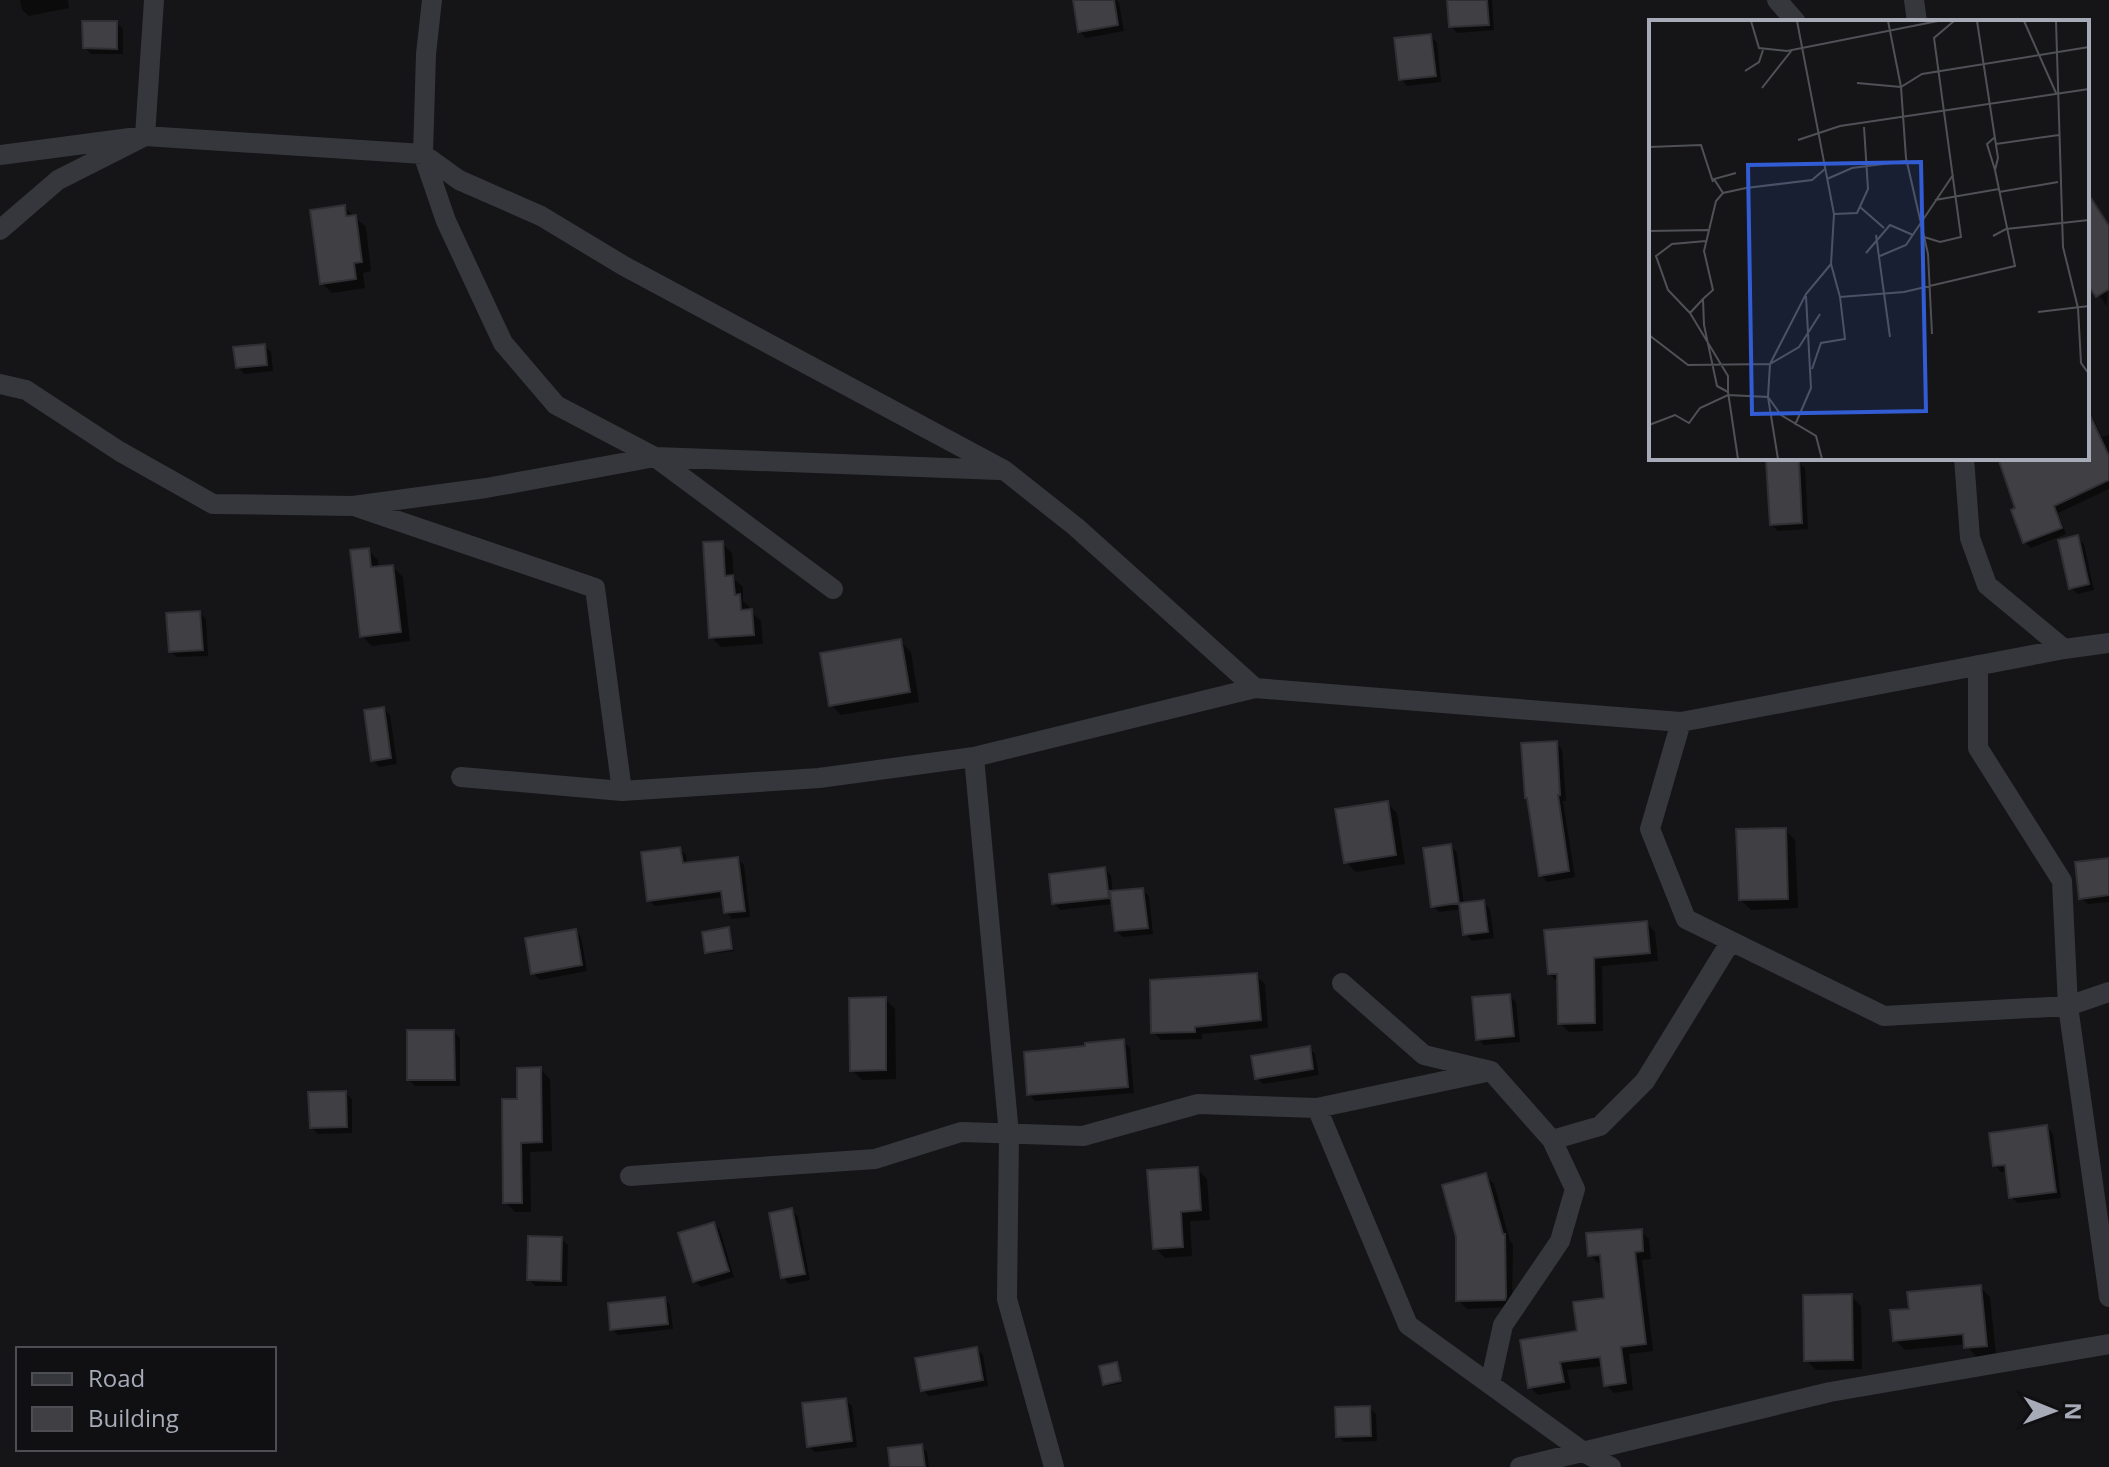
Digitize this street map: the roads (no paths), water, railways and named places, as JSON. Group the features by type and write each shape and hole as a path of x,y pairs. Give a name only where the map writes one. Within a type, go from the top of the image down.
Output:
{"street":[{"path":"145,136 154,0"},
{"path":"432,0 426,54 423,154 446,221 503,343 556,405 655,457 833,589"},
{"path":"1777,0 1794,20"},
{"path":"1914,0 1917,20"},
{"path":"0,230 58,180 145,136"},
{"path":"0,155 145,136 423,154 459,180 541,216 624,266 1004,470 1076,527 1255,688"},
{"path":"0,384 26,390 119,451 213,504 353,506 486,488 655,457 1004,470"},
{"path":"1964,460 1970,538 1987,585 2064,649"},
{"path":"353,506 595,588 622,791"},
{"path":"461,777 622,791 819,778 974,757 1255,688 1681,722 2109,643"},
{"path":"1978,665 1978,748 2062,881 2068,1006 2109,1297"},
{"path":"1681,722 1650,829 1686,919 1884,1016 2068,1006 2109,992"},
{"path":"974,757 1009,1134 1007,1299 1054,1467"},
{"path":"1552,1140 1600,1126 1645,1081 1731,941"},
{"path":"1342,983 1424,1055 1491,1071 1552,1140 1575,1189 1560,1241 1503,1325 1490,1384"},
{"path":"630,1176 875,1159 961,1132 1083,1136 1198,1104 1317,1108 1491,1071"},
{"path":"1317,1108 1408,1325 1585,1453 1611,1467"},
{"path":"1520,1467 1830,1392 2109,1344"}]}
